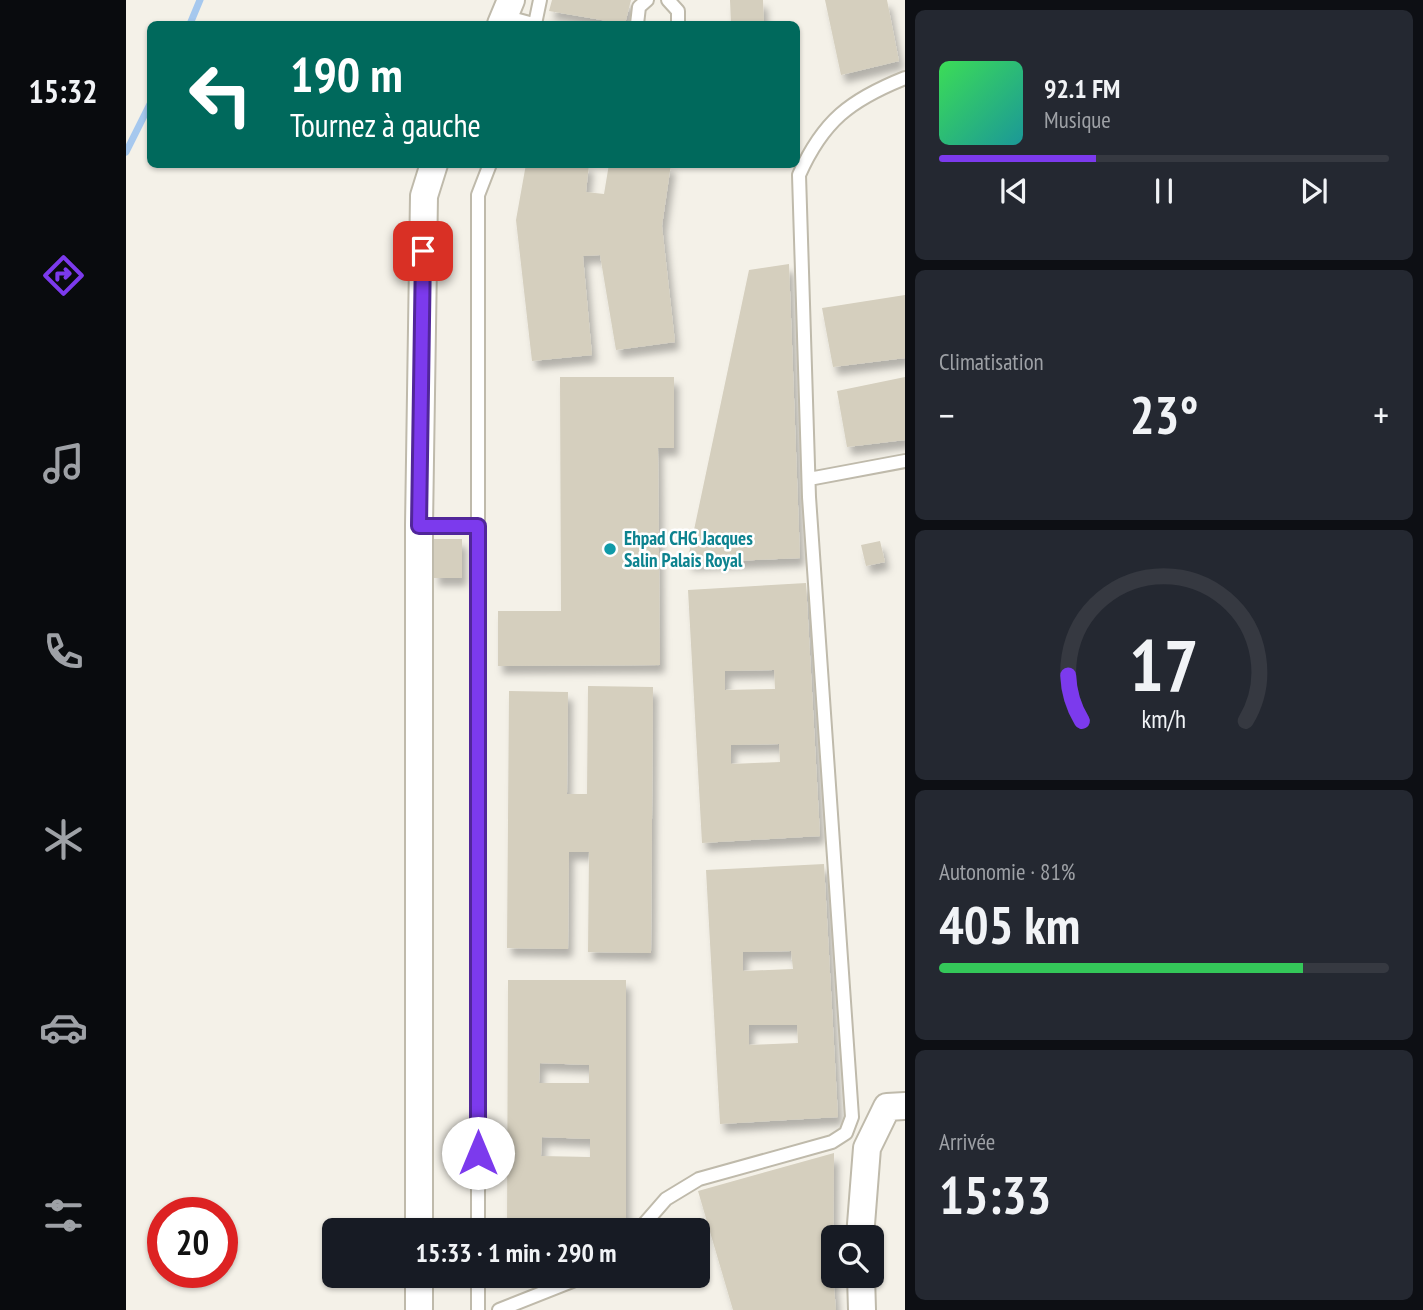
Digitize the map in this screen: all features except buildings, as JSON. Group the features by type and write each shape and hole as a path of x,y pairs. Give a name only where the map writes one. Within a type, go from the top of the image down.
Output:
{"street":[{"path":"419,1218 419,526 424,196 433,168"},
{"path":"860,1225 867,1148 887,1107 905,1106"},
{"path":"419,1288 419,1310"},
{"path":"861,1288 862,1310"}],"lane":[{"path":"535,21 540,0"},
{"path":"637,21 639,7 647,0"},
{"path":"668,0 678,11 678,21"},
{"path":"505,13 526,21"},
{"path":"649,1218 666,1199 699,1180 832,1142 846,1133 852,1117 809,478 799,175 813,145 838,113 878,89 905,78"},
{"path":"478,1218 478,195 488,168"},
{"path":"809,478 905,461"},
{"path":"419,526 478,526"},
{"path":"478,1288 478,1310"},
{"path":"499,1310 555,1288"}],"waterway":[{"path":"191,21 200,0"},
{"path":"126,152 147,110"}],"place":[{"name":"Ehpad CHG Jacques Salin Palais Royal","path":"610,549"}],"route":[{"path":"423,251 419,526 478,526 478,1153"}]}
